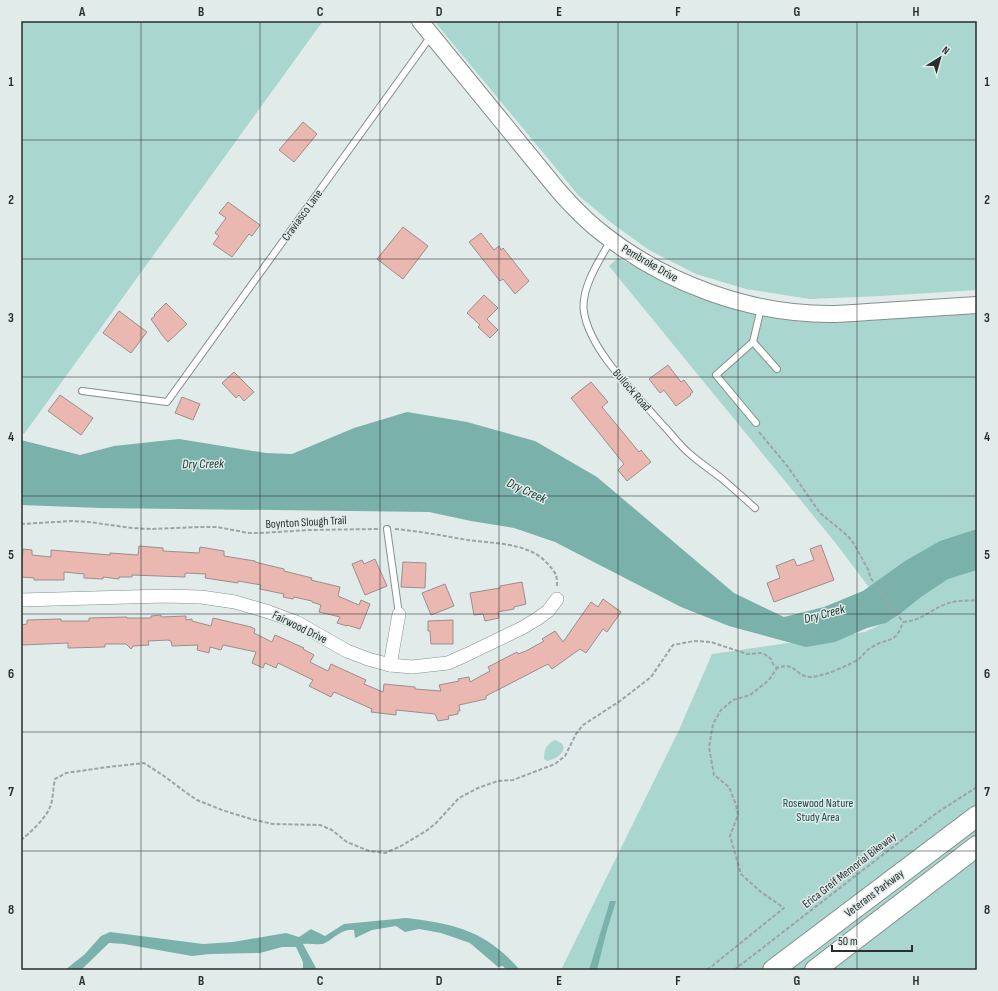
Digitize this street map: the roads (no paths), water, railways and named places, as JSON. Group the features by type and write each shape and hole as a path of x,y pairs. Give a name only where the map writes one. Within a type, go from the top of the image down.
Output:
{"main road":[{"name":"Veterans Parkway","path":"773,970 977,816"},
{"name":"Veterans Parkway","path":"815,970 977,846"}],"street":[{"name":"Pembroke Drive","path":"420,21 556,189 590,223 611,240 674,278 724,297 761,307 800,313 829,314 977,305"},
{"name":"Fairwood Drive","path":"21,600 201,596 235,602 269,612 296,622 347,651 390,665 412,667 448,662 522,628 548,611 557,599"},
{"path":"390,665 399,614"}],"lane":[{"name":"Craviasco Lane","path":"82,391 167,402 432,35"},
{"name":"Bullock Road","path":"611,240 594,271 586,290 583,312 590,332 598,347 616,373 677,442 689,454 723,480 755,508"},
{"path":"756,424 716,374 753,342 761,307"},
{"path":"753,342 777,369"},
{"path":"387,529 399,614"}],"water":[{"name":"Dry Creek","path":"407,412 467,422 535,441 597,477 734,593 784,617 824,607 863,591 905,561 940,541 977,529 977,570 948,579 886,623 867,628 835,642 806,647 729,626 681,607 555,542 514,528 429,512 100,508 21,505 21,440 80,455 114,446 179,439 266,453 292,454 354,428"},
{"path":"610,901 616,901 597,970 589,970"},
{"path":"406,918 440,923 469,932 495,946 520,970 506,970 503,966 498,967 470,943 441,933 419,929 405,932 396,926 372,930 355,938 354,930 346,930 323,944 303,944 316,968 315,970 303,970 303,962 296,947 282,947 260,953 210,954 192,956 124,944 109,943 81,970 65,970 85,954 101,936 110,932 203,944 233,942 286,933 299,937 311,929 325,936 344,924"}],"park label":[{"name":"Rosewood Nature Study Area","path":"818,810"}]}
